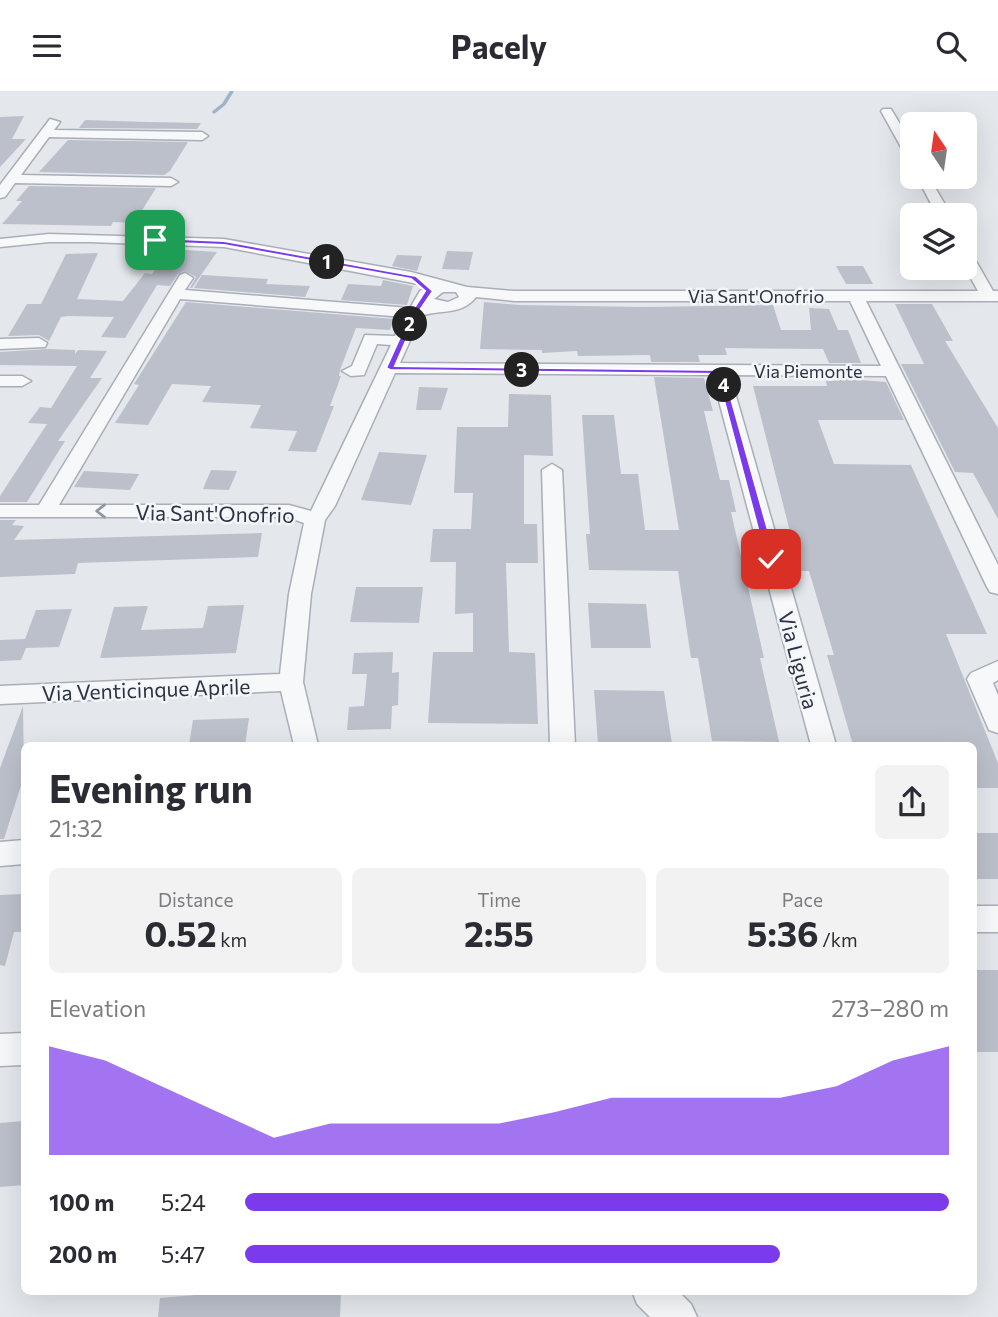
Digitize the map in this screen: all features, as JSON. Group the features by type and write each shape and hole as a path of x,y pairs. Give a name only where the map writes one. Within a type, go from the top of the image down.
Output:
{"street":[{"path":"887,111 900,134"},
{"path":"0,194 58,118"},
{"path":"46,133 202,136"},
{"path":"12,179 171,182"},
{"name":"Via Sant'Onofrio","path":"0,243 49,238 224,243 413,278 447,286 466,296 993,296"},
{"path":"977,272 993,296"},
{"path":"45,511 185,278"},
{"name":"Via Sant'Onofrio","path":"413,278 430,298 456,306 466,296"},
{"name":"Via Sant'Onofrio","path":"0,511 289,512 303,514 315,520 325,506 414,313 447,286"},
{"path":"174,294 414,313"},
{"path":"856,296 998,587"},
{"path":"351,371 358,371 372,339 402,341"},
{"path":"0,344 39,344"},
{"name":"Via Piemonte","path":"390,368 891,371"},
{"name":"Via Liguria","path":"720,372 822,742"},
{"path":"0,381 22,381"},
{"path":"552,470 563,742"},
{"path":"305,742 291,682 300,594 315,520"},
{"path":"998,670 979,679 998,723"},
{"name":"Via Venticinque Aprile","path":"0,695 291,682"},
{"path":"0,854 21,852"},
{"path":"977,919 998,919"},
{"path":"0,1051 21,1049"},
{"path":"654,1295 678,1317"}],"building":[{"path":"24,116 12,139 26,139 0,167 0,117"},
{"path":"85,120 201,123 197,129 79,128"},
{"path":"68,140 188,142 170,171 164,175 39,172"},
{"path":"29,186 156,188 134,223 113,222 111,226 2,224 22,201 16,201"},
{"path":"171,249 217,252 192,288 196,277 184,271 178,274 170,286 157,285 125,338 101,337 114,317 69,316 61,317 49,341 39,335 8,336 27,304 41,304 66,254 98,253 77,299 123,301 145,273 152,274"},
{"path":"447,251 473,252 469,270 442,269"},
{"path":"397,255 422,256 417,271 392,266"},
{"path":"836,266 863,266 873,284 846,284"},
{"path":"202,275 268,279 266,284 310,286 305,297 194,288"},
{"path":"383,280 413,286 407,305 341,300 348,284 381,286"},
{"path":"186,302 394,319 390,330 356,328 330,406 334,406 316,452 288,451 297,431 250,428 261,405 202,402 211,386 172,384 148,425 115,423 139,385 134,384"},
{"path":"484,302 644,307 773,305 781,330 811,330 809,308 829,309 838,330 848,330 861,363 829,363 823,349 725,348 727,355 698,355 700,362 651,362 650,355 578,356 577,351 542,353 542,350 480,349"},
{"path":"895,304 932,304 953,341 945,341 998,428 998,519 973,473 955,472 901,364 924,364"},
{"path":"75,350 75,354 78,350 107,351 90,378 102,378 58,441 65,441 27,502 0,502 0,496 47,424 28,423 40,407 51,408 77,366 0,365 0,352"},
{"path":"654,377 704,378 713,411 704,411 720,480 729,480 736,512 731,512 764,658 760,658 779,742 712,741 698,658 691,658 678,571 589,570 586,534 590,534 582,415 614,415 621,474 638,474 645,530 679,530"},
{"path":"834,378 886,382 904,420 818,420 834,464 911,465 987,634 946,634 998,763 998,788 977,788 977,742 852,742 827,655 834,655 809,571 800,571 753,386 827,386 826,381 835,381"},
{"path":"419,387 448,388 441,410 416,410"},
{"path":"509,394 551,395 553,456 524,455 524,524 537,524 538,563 506,563 509,652 535,653 538,724 428,723 433,652 473,652 473,613 455,614 456,562 430,562 433,529 471,529 473,493 454,493 457,427 508,427"},
{"path":"379,452 427,455 411,505 361,500"},
{"path":"211,470 237,471 229,490 203,489"},
{"path":"84,471 139,474 130,490 74,487"},
{"path":"0,520 16,520 12,525 24,526 14,540 262,533 258,557 78,563 75,574 0,577"},
{"path":"356,587 423,587 419,623 350,622"},
{"path":"588,603 646,604 651,648 591,648"},
{"path":"244,605 236,653 100,658 114,607 148,606 141,630 203,628 208,606"},
{"path":"72,609 59,647 26,648 21,660 0,661 0,640 25,639 36,610"},
{"path":"393,652 392,673 399,672 398,705 392,706 391,729 347,730 349,707 364,706 367,674 352,674 354,653"},
{"path":"594,690 664,691 672,742 598,742"},
{"path":"23,706 21,785 4,839 0,839 0,768"},
{"path":"249,718 245,742 189,742 193,720"},
{"path":"977,833 998,833 998,879 977,879"},
{"path":"21,894 21,932 14,932 5,966 0,965 0,895"},
{"path":"977,970 998,970 998,1052 977,1052"},
{"path":"21,1121 21,1185 0,1187 0,1123"},
{"path":"196,1295 341,1295 340,1317 158,1317 160,1298"}],"waterway":[{"path":"214,112 224,104 232,91"}],"route":[{"path":"155,240 224,243 413,278 429,291 414,313 390,368 720,372 771,559"}]}
